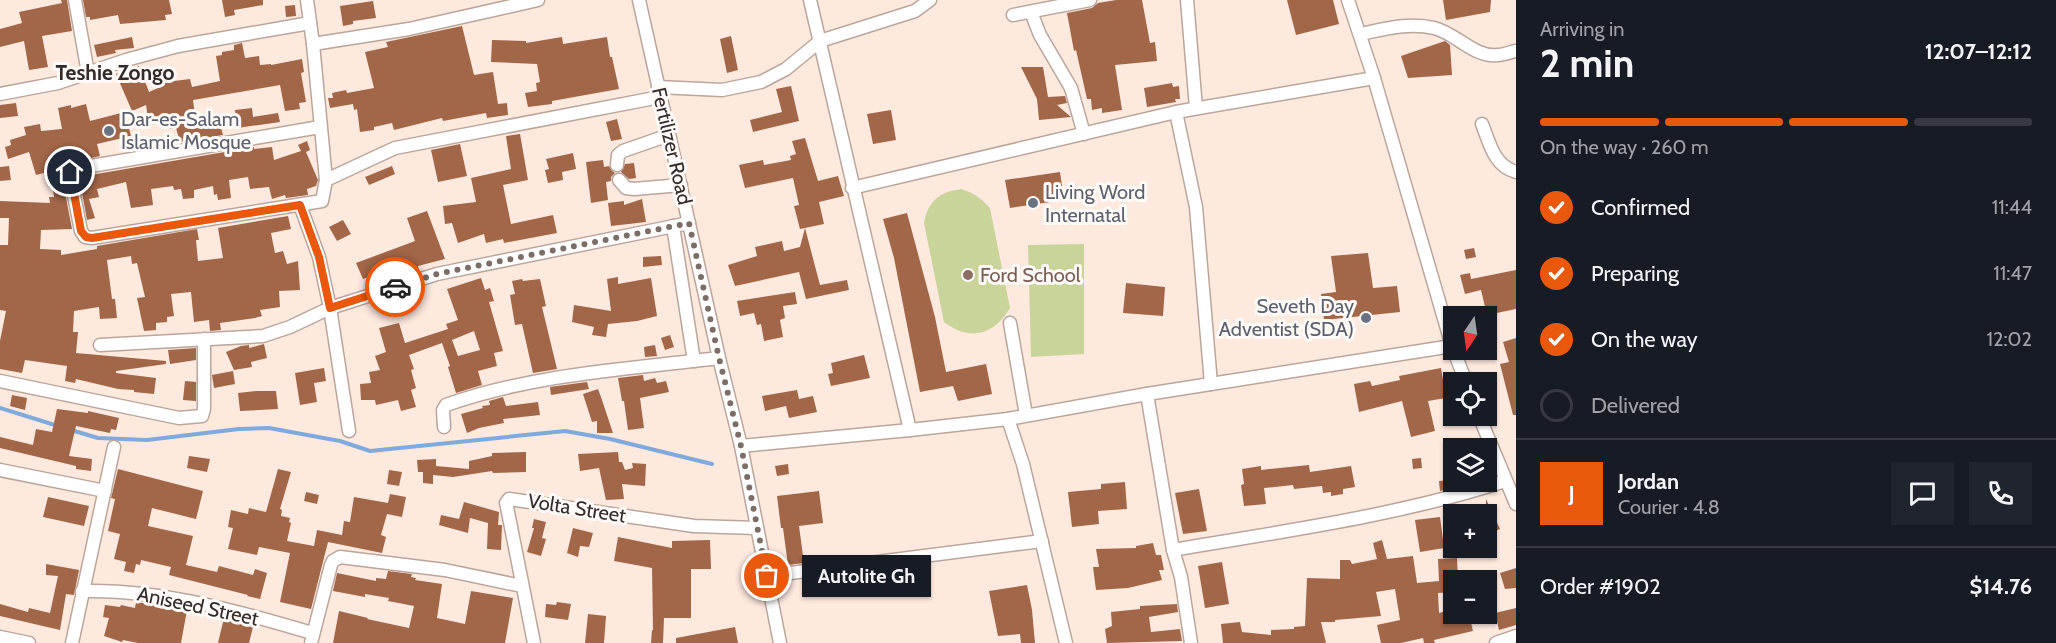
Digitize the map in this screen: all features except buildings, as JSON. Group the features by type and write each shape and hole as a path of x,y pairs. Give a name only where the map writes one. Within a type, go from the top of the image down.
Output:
{"street":[{"path":"75,0 88,73"},
{"path":"307,0 326,180 322,201 92,238 86,237 81,231 70,172 72,170 320,127"},
{"path":"313,44 409,28 538,0"},
{"name":"Fertilizer Road","path":"639,0 719,358 741,446 780,643"},
{"path":"810,0 910,430"},
{"path":"326,180 394,148 659,92 722,90 761,82 786,69 820,41 915,10 930,0"},
{"path":"1013,15 1090,0"},
{"path":"1187,0 1196,108"},
{"path":"1348,0 1374,78 1443,315"},
{"path":"1031,12 1040,35 1071,88 1084,134"},
{"path":"0,94 58,83 178,46 310,22"},
{"path":"1360,34 1409,25 1420,26 1443,31 1481,53 1496,56 1516,51"},
{"path":"852,188 1176,112 1374,78"},
{"path":"1176,112 1198,217 1211,384"},
{"path":"1482,124 1494,156 1509,171 1516,172"},
{"path":"617,165 618,155 623,151 669,135"},
{"path":"619,180 626,188 634,189 681,185"},
{"path":"300,205 319,257 330,308 349,431"},
{"path":"100,345 262,336 290,327 330,308 437,274 689,223"},
{"path":"673,226 694,361"},
{"path":"1010,322 1026,415"},
{"path":"0,381 179,418 202,416 204,409 204,339"},
{"path":"741,446 1008,418 1443,347"},
{"path":"444,427 443,410 446,405 498,389 579,375 719,358"},
{"path":"1146,394 1173,550 1181,577 1191,643"},
{"path":"1008,418 1023,464 1066,643"},
{"path":"1483,426 1516,504"},
{"path":"72,643 114,447"},
{"path":"0,470 105,491"},
{"path":"1173,550 1398,510 1461,495 1505,481"},
{"name":"Volta Street","path":"534,643 506,503 509,499 694,526 757,528"},
{"path":"767,576 1042,541"},
{"path":"312,638 331,565 340,557 446,570 522,586"},
{"name":"Aniseed Street","path":"82,591 116,590 141,593 249,615 312,638"},
{"path":"1496,643 1516,636"},
{"path":"0,637 29,643"}],"green space":[{"path":"961,189 977,196 990,208 1010,308 997,324 981,333 963,332 944,322 924,223 928,209 936,199 946,192"},
{"path":"1084,244 1084,354 1031,357 1028,245"}],"waterway":[{"path":"0,408 58,426"},
{"path":"71,430 98,438 147,440 239,429 269,428 340,441 370,451 565,431 610,439 712,464"}],"way so far":[{"path":"395,287 437,274 689,223 741,446 767,576"}],"place":[{"name":"Dar-es-Salam Islamic Mosque","path":"109,131"},
{"name":"Living Word Internatal","path":"1033,203"},
{"name":"Ford School","path":"968,275"},
{"name":"Seveth Day Adventist (SDA)","path":"1366,318"},
{"name":"Autolite Gh","path":"767,576"}],"district":[{"name":"Teshie Zongo","path":"115,72"}],"route":[{"path":"70,172 81,231 86,237 92,238 300,205 319,257 330,308 395,287"}]}
